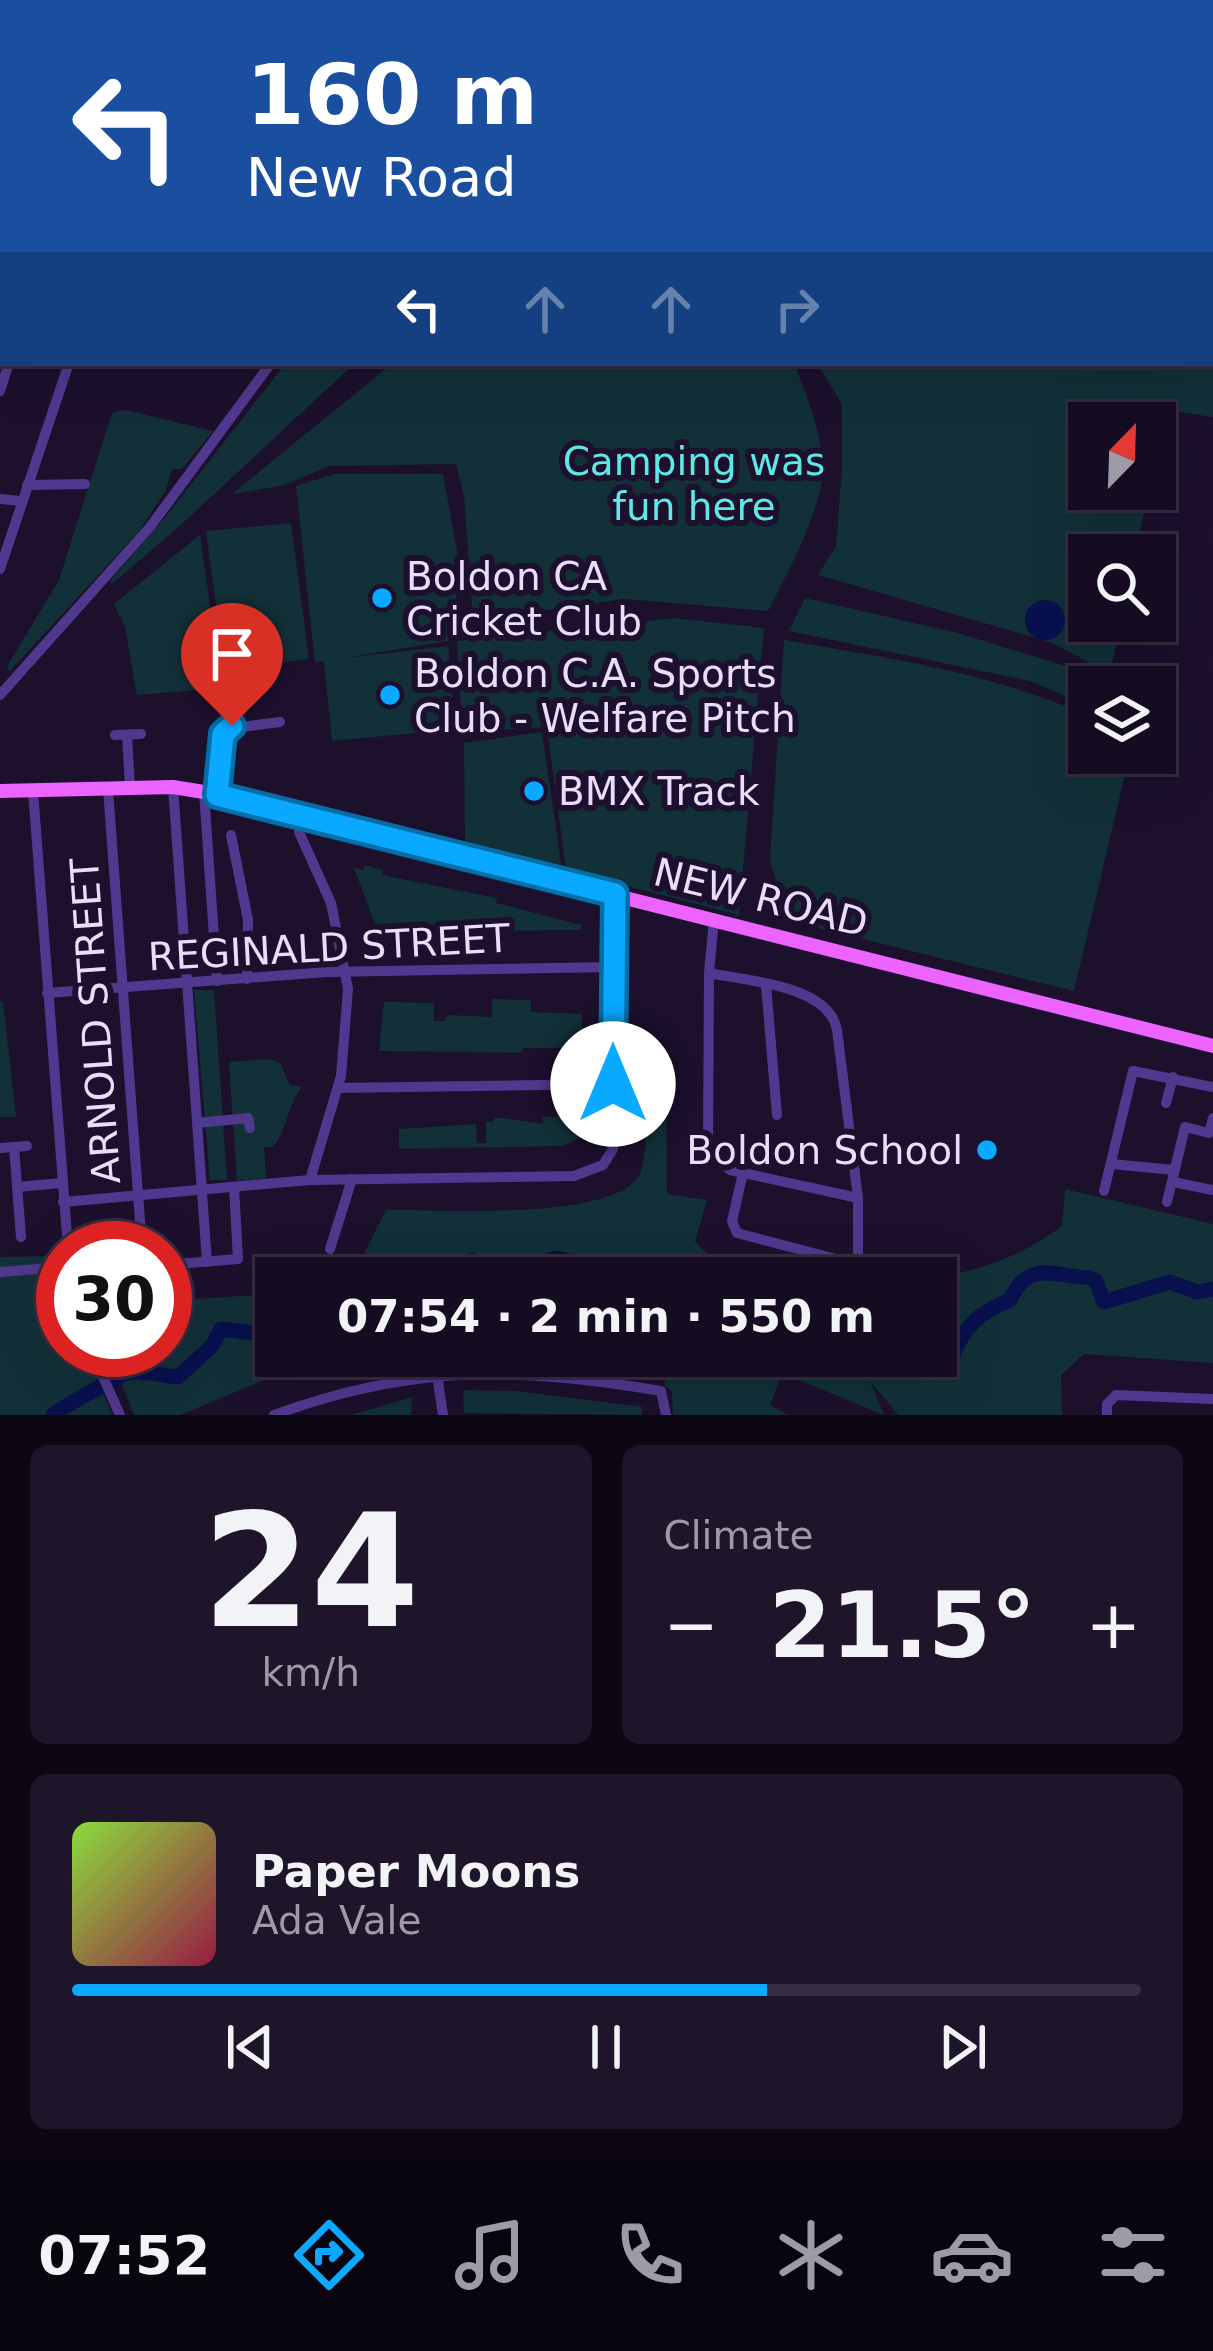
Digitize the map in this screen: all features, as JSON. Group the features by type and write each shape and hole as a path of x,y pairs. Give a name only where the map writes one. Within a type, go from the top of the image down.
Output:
{"main road":[{"name":"NEW ROAD","path":"0,791 173,787 215,794 1213,1046"}],"street":[{"path":"0,569 68,366"},
{"path":"1,691 150,527 269,366"},
{"path":"27,485 85,484"},
{"path":"0,499 21,501"},
{"path":"218,981 215,794 226,729 280,722"},
{"path":"130,788 121,735 142,734"},
{"path":"173,787 208,1262"},
{"name":"ARNOLD STREET","path":"108,789 140,1221"},
{"path":"34,791 65,1221"},
{"path":"301,815 299,832 331,903 347,972 348,1011 338,1088 310,1180"},
{"path":"231,835 248,920 247,979"},
{"path":"63,1202 310,1180 574,1176 603,1165 614,1149 615,894"},
{"path":"714,919 709,973 708,1152 718,1163 743,1173 858,1198"},
{"name":"REGINALD STREET","path":"47,993 347,972 614,967"},
{"path":"709,973 816,998 835,1019 858,1198 858,1257"},
{"path":"766,985 778,1115"},
{"path":"1104,1191 1133,1071 1213,1087"},
{"path":"1166,1103 1173,1077"},
{"path":"338,1088 613,1084"},
{"path":"1167,1202 1185,1127 1209,1133 1213,1118"},
{"path":"197,1123 248,1119"},
{"path":"14,1147 21,1237"},
{"path":"1111,1164 1174,1176 1213,1190"},
{"path":"743,1173 732,1221 737,1233 813,1257"},
{"path":"330,1249 352,1179"},
{"path":"17,1187 62,1183"},
{"path":"192,1263 238,1259 234,1187"},
{"path":"0,1214 19,1213"},
{"path":"29,1253 30,1270"},
{"path":"0,1272 36,1269"},
{"path":"103,1377 120,1415"},
{"path":"274,1415 362,1386 423,1377"},
{"path":"437,1377 443,1415"},
{"path":"566,1377 661,1391 666,1415"},
{"path":"1107,1415 1107,1404 1117,1395 1213,1399"}],"green space":[{"path":"284,366 352,366 112,584"},
{"name":"Camping was fun here","path":"389,366 795,366 822,458 820,490 810,522 768,611 624,599 473,621 464,496 456,464 329,466 285,485 232,494"},
{"path":"819,366 1213,366 1213,417 1176,411 1176,402 1068,402 1068,510 1145,510 1139,534 1068,534 1068,642 1117,642 1111,666 1096,666 1050,642 818,575 836,546 842,404"},
{"path":"126,410 213,431 182,469 172,469 166,490 139,531 9,672 8,665 59,580 112,413"},
{"name":"Boldon CA Cricket Club","path":"334,474 443,474 458,556 454,640 344,658 448,646 456,729 332,741 324,661 315,662 296,486"},
{"path":"291,523 309,659 225,670 206,531"},
{"path":"200,535 222,688 137,695 125,627 114,604"},
{"path":"805,598 958,633 1068,667 1068,697 1030,681 789,631"},
{"path":"675,618 764,628 739,915 566,870 547,727 462,732 457,641"},
{"path":"784,640 939,669 1053,701 1068,707 1068,774 1125,774 1074,991 789,921 770,861"},
{"path":"542,732 562,871 465,845 464,743"},
{"path":"365,865 383,870 382,875 497,898 496,903 581,925 581,930 414,937 413,931 377,929 354,868 363,870"},
{"path":"194,990 214,990 227,1180 210,1180"},
{"path":"492,999 531,1000 531,1012 582,1014 581,1052 563,1048 523,1048 522,1053 379,1051 384,1002 434,1003 434,1021 445,1021 446,1015 492,1017"},
{"path":"3,1002 16,1117 0,1117"},
{"path":"268,1059 280,1063 290,1085 302,1087 278,1140 273,1147 264,1147 266,1179 237,1181 229,1062"},
{"path":"647,1070 666,1070 667,1194 707,1200 695,1242 711,1257 362,1257 386,1210 525,1210 600,1199 627,1188 641,1171"},
{"path":"576,1116 584,1124 576,1140 563,1146 399,1149 399,1129 476,1124 477,1143 486,1143 486,1122 493,1122 494,1117 543,1124 543,1117"},
{"path":"1065,1189 1213,1224 1213,1363 1084,1354 1061,1375 1062,1415 898,1415 870,1381 884,1415 792,1377 957,1377 957,1273 1000,1261 1062,1226"},
{"path":"36,1256 36,1377 97,1377 112,1415 0,1415 0,1257"},
{"path":"255,1295 255,1377 271,1377 180,1415 134,1415 119,1377 192,1377 192,1299"},
{"path":"667,1377 780,1377 770,1405 789,1415 673,1415 672,1392 664,1384"},
{"path":"463,1390 516,1391 642,1407 642,1415 464,1413"},
{"path":"412,1397 411,1415 351,1415"}],"shaded area":[{"path":"1045,600 1059,606 1065,620 1059,634 1045,640 1031,634 1025,620 1031,606"}],"waterway":[{"path":"957,1346 974,1321 1010,1300 1017,1287 1035,1274 1090,1278 1096,1281 1104,1302 1170,1282 1197,1292 1213,1289"},
{"path":"53,1415 130,1372 178,1377 212,1346 221,1329 255,1332"}],"place":[{"name":"Boldon CA Cricket Club","path":"382,598"},
{"name":"Boldon C.A. Sports Club - Welfare Pitch","path":"390,695"},
{"name":"BMX Track","path":"534,791"},
{"name":"Boldon School","path":"987,1150"}],"route":[{"path":"232,726 223,734 217,795 615,894 613,1084"}]}
